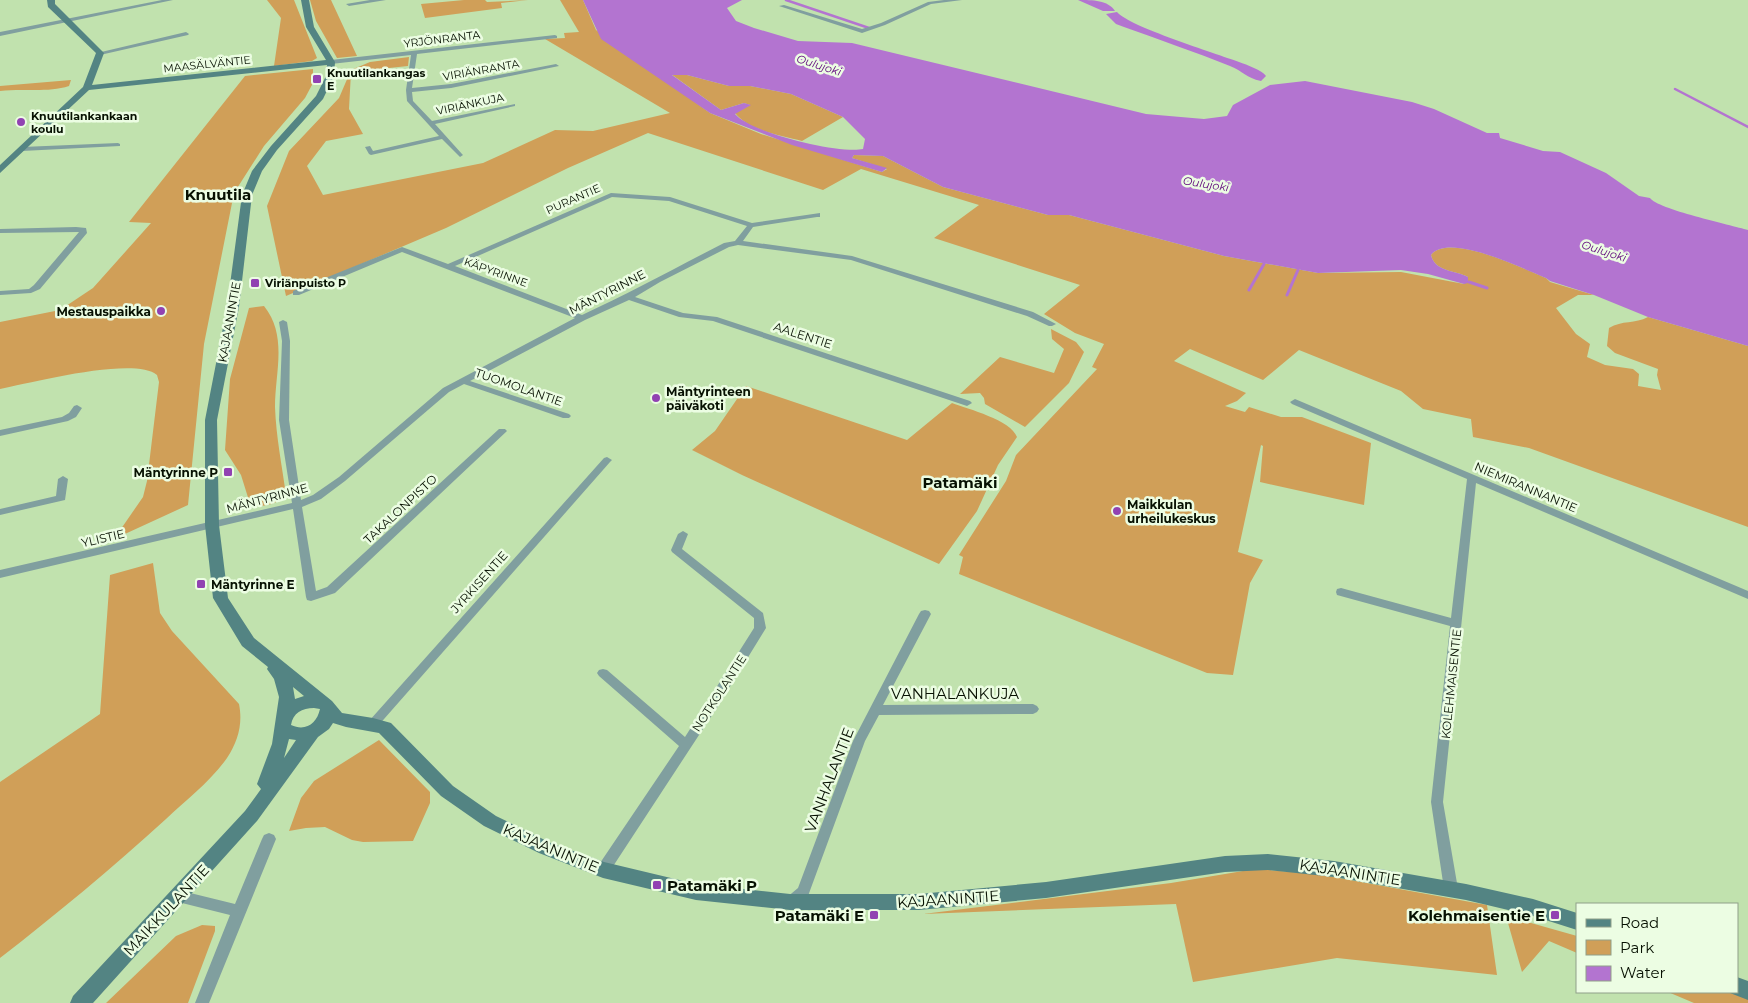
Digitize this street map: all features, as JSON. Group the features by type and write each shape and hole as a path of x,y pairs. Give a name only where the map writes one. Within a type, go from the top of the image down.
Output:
{"main road":[{"path":"0,170 86,88 100,52 51,5 51,0"},
{"path":"305,0 310,27 331,62"},
{"name":"MAASÄLVÄNTIE","path":"86,88 331,62"},
{"name":"KAJAANINTIE","path":"331,62 330,76 320,97 268,155 257,171 247,195 233,307 211,420 212,525 221,598 248,642 336,717 346,721 367,723 385,728 447,791 490,821 546,848 603,870 696,892 790,902 919,902 983,898 1248,861 1318,866 1451,889 1494,898 1576,922"},
{"name":"KAJAANINTIE","path":"268,659 282,677 287,697 283,723"},
{"path":"316,730 326,722 324,706 302,703 294,706 283,723 289,734 296,736 343,723 367,723"},
{"name":"MAIKKULANTIE","path":"251,816 273,770 283,723"},
{"name":"MAIKKULANTIE","path":"80,1003 251,816 316,730"}],"street":[{"path":"0,34 170,0"},
{"path":"348,4 383,0"},
{"path":"782,6 862,31 930,3 959,0"},
{"path":"100,52 186,34"},
{"name":"YRJÖNRANTA","path":"331,62 555,37"},
{"path":"414,52 409,90 410,101 460,155"},
{"name":"VIRIÄNRANTA","path":"409,90 450,86 556,66"},
{"name":"VIRIÄNKUJA","path":"430,123 513,105"},
{"path":"368,147 371,153 442,137"},
{"path":"22,149 118,145"},
{"name":"PURANTIE","path":"447,267 611,195 670,199 751,225"},
{"path":"738,243 751,225 818,214"},
{"path":"0,232 76,229 82,230 83,233 37,287 31,291 0,293"},
{"name":"MÄNTYRINNE","path":"212,525 297,505 317,498 446,390 582,318 629,297 728,245 738,243 852,258 1030,314 1052,324"},
{"name":"KÄPYRINNE","path":"296,293 402,249 514,290 582,318"},
{"name":"AALENTIE","path":"629,297 682,315 714,319 967,403"},
{"path":"283,322 286,342 284,420 297,505"},
{"name":"TUOMOLANTIE","path":"463,381 566,416"},
{"name":"NIEMIRANNANTIE","path":"1295,402 1748,595"},
{"path":"0,433 70,418 77,408"},
{"name":"TAKALONPISTO","path":"297,505 311,597 331,590 502,430"},
{"name":"JYRKISENTIE","path":"367,723 607,460"},
{"name":"KOLEHMAISENTIE","path":"1451,889 1437,802 1472,478"},
{"path":"0,512 61,498 63,479"},
{"name":"YLISTIE","path":"0,574 212,525"},
{"name":"NOTKOLANTIE","path":"603,870 686,745 760,628 759,616 676,550 683,534"},
{"path":"1341,592 1457,624"},
{"name":"VANHALANTIE","path":"790,902 803,892 859,741 926,614"},
{"path":"603,673 686,745"},
{"name":"VANHALANKUJA","path":"877,710 1033,709"},
{"path":"202,1003 269,839"},
{"path":"178,896 240,911"}],"green space":[{"path":"267,0 294,0 317,58 312,61 274,66 281,18"},
{"path":"310,0 331,0 357,56 337,58 316,21"},
{"path":"485,0 487,2 528,0 501,3 502,8 425,18 421,4"},
{"path":"560,0 583,0 596,30 710,113 761,134 882,172 887,169 852,158 854,155 883,156 943,187 1048,215 1069,215 1224,256 1318,273 1401,272 1464,284 1468,277 1441,268 1433,261 1431,255 1440,249 1453,248 1487,254 1546,278 1550,282 1594,295 1578,295 1556,308 1576,334 1590,344 1587,357 1605,365 1633,369 1639,374 1638,386 1661,390 1657,375 1658,369 1615,353 1607,346 1609,328 1648,317 1748,346 1748,527 1529,448 1473,437 1471,419 1423,409 1401,391 1299,350 1263,380 1190,349 1174,361 1246,393 1237,401 1225,406 1245,412 1249,407 1281,417 1302,417 1371,443 1364,505 1260,482 1263,446 1261,445 1238,552 1263,560 1250,583 1233,675 1207,673 959,574 963,557 959,555 1006,481 1016,455 1097,369 1092,367 1104,344 1075,333 1044,314 1080,285 934,238 979,205 861,169 823,190 648,133 568,168 446,228 286,296 267,206 289,151 339,98 351,70 370,62 409,57 408,66 351,72 349,109 363,134 326,141 307,166 323,195 483,163 555,130 593,131 670,113 545,39 565,38 564,33 579,32"},
{"path":"313,69 313,83 305,98 264,146 234,193 204,344 188,505 114,539 143,497 147,481 159,382 157,375 145,370 127,368 105,369 0,389 0,322 60,310 93,288 151,223 129,222 245,76"},
{"path":"671,74 687,75 729,86 750,86 791,94 843,117 802,141 766,132 748,124 735,113 750,105 744,103 721,110"},
{"path":"71,80 69,86 61,88 0,91 0,86"},
{"path":"264,306 276,330 278,342 275,407 286,495 274,503 251,507 241,475 225,450 230,379 249,308"},
{"path":"1051,329 1076,342 1084,352 1069,383 1025,427 985,404 984,398 980,393 960,394 1000,357 1054,373 1064,349 1052,339"},
{"path":"746,386 907,440 952,403 998,420 1007,425 1017,437 998,465 977,511 939,564 742,475 692,450 715,431"},
{"path":"153,563 160,613 172,631 239,704 240,725 237,739 227,758 214,775 198,790 105,873 0,958 0,782 100,714 110,575"},
{"path":"379,740 430,792 430,803 413,841 363,842 352,840 325,827 289,831 301,798 314,781"},
{"path":"1255,869 1317,874 1487,905 1497,975 1337,958 1193,982 1176,904 923,914 1171,883"},
{"path":"1506,916 1576,936 1576,953 1549,941 1522,972"},
{"path":"202,925 215,926 215,931 188,1003 106,1003 176,936"},
{"path":"1670,993 1737,993 1748,997 1748,1003 1694,1003"}],"water":[{"name":"Oulujoki","path":"583,0 742,0 727,8 736,21 798,41 852,43 1146,114 1204,119 1227,116 1233,105 1270,85 1305,81 1412,102 1434,109 1487,133 1499,133 1500,138 1543,151 1560,152 1606,173 1639,196 1650,198 1666,207 1748,230 1748,346 1648,317 1594,295 1550,281 1487,254 1469,250 1440,249 1431,255 1433,261 1441,268 1468,277 1468,283 1464,284 1428,274 1401,270 1318,273 1224,256 1069,215 1048,215 943,187 883,156 854,155 852,158 887,168 882,172 792,145 710,113 601,39","holes":["672,75 687,75 729,86 750,86 791,94 843,117 865,139 863,149 851,150 816,145 776,135 758,128 735,114 751,105 744,103 721,110"]},
{"path":"1078,0 1104,3 1115,11 1103,11"},
{"path":"1117,12 1138,25 1250,66 1266,76 1261,81 1256,80 1230,66 1116,24 1106,14"}],"waterway":[{"path":"786,0 869,28"},
{"path":"1675,89 1748,127"},
{"path":"1249,290 1264,264"},
{"path":"1287,295 1298,270"},
{"path":"1469,282 1487,288"}],"place":[{"name":"Knuutilankangas E","path":"317,79"},
{"name":"Knuutilankankaan koulu","path":"21,122"},
{"name":"Viriänpuisto P","path":"255,283"},
{"name":"Mestauspaikka","path":"161,311"},
{"name":"Mäntyrinteen päiväkoti","path":"656,398"},
{"name":"Mäntyrinne P","path":"228,472"},
{"name":"Maikkulan urheilukeskus","path":"1117,511"},
{"name":"Mäntyrinne E","path":"201,584"},
{"name":"Patamäki P","path":"657,885"},
{"name":"Patamäki E","path":"874,915"},
{"name":"Kolehmaisentie E","path":"1555,915"}],"district":[{"name":"Knuutila","path":"218,194"},
{"name":"Patamäki","path":"960,482"}]}
